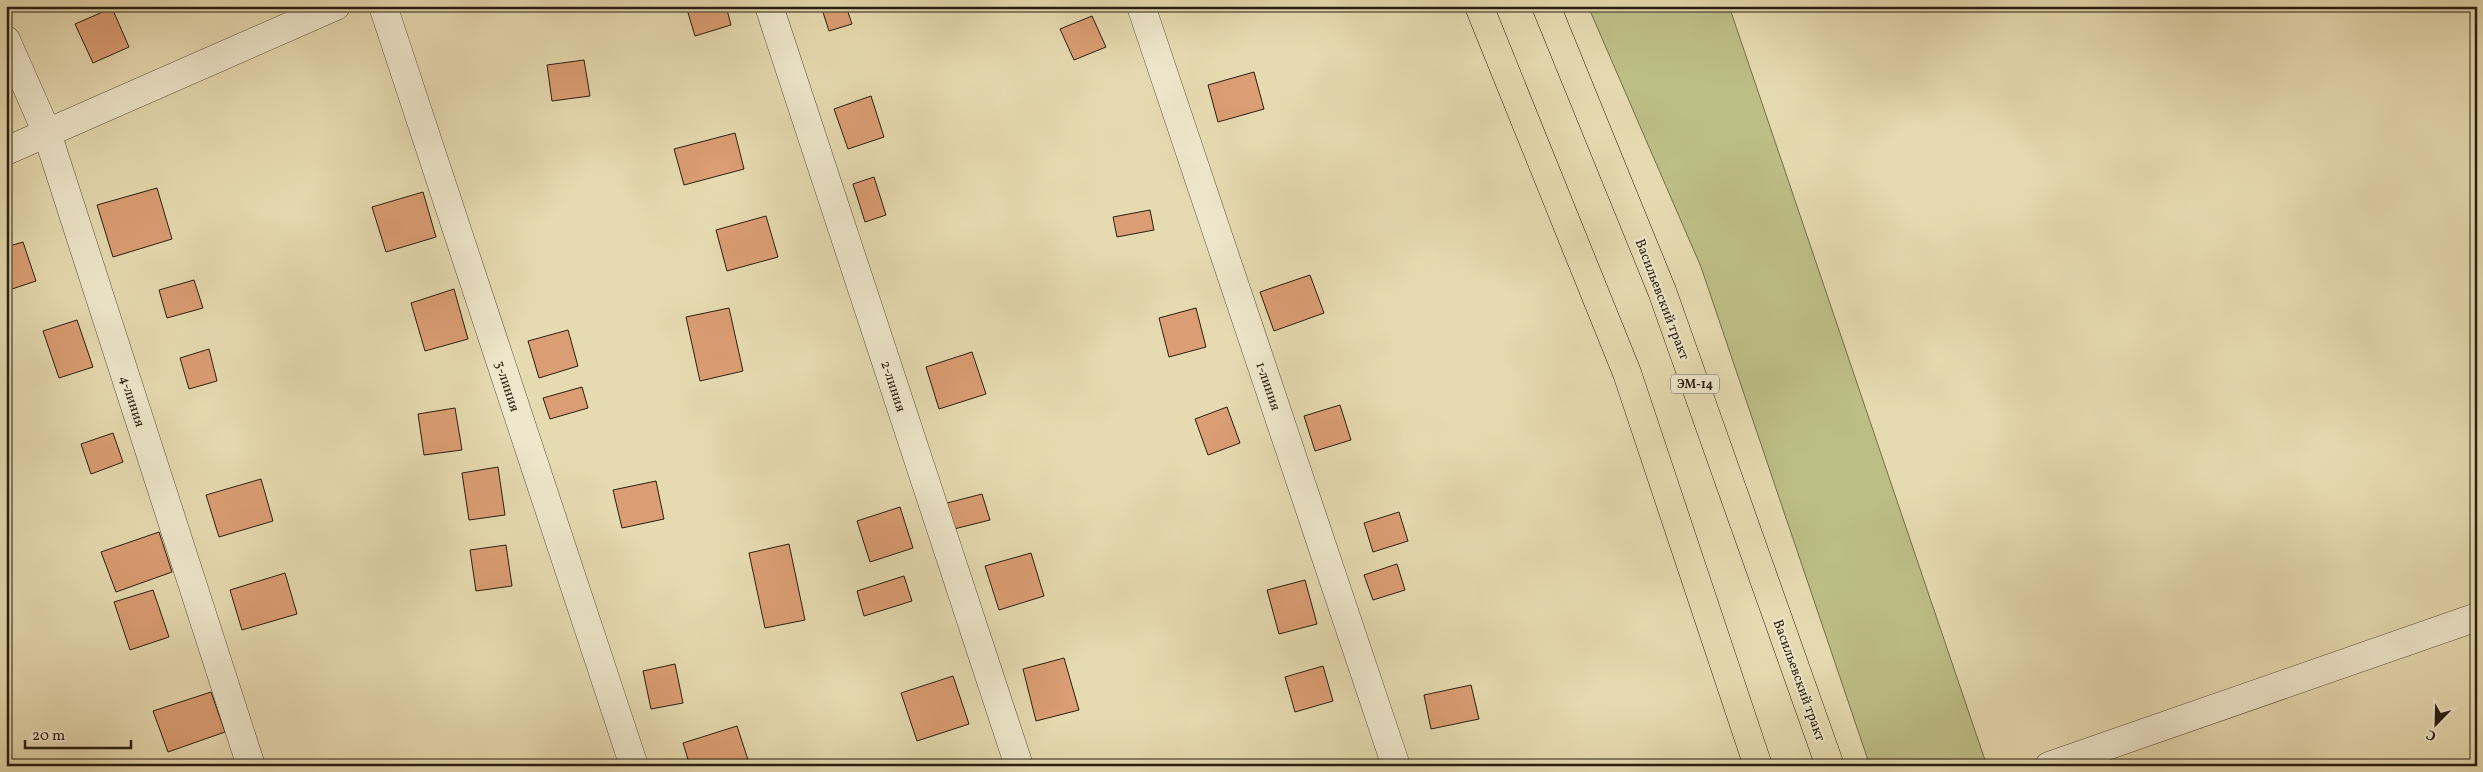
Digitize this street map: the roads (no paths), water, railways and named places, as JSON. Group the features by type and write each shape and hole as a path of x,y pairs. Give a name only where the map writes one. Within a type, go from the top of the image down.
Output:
{"main road":[{"path":"1478,6 1627,373 1758,766"},
{"name":"Васильевский тракт","path":"1546,6 1662,291 1830,766"}],"street":[{"path":"6,151 336,6"},
{"name":"3-линия","path":"383,6 634,766"},
{"name":"2-линия","path":"769,6 1019,766"},
{"name":"1-линия","path":"1141,6 1396,766"},
{"name":"4-линия","path":"6,40 46,133 251,766"},
{"path":"2049,766 2477,617"}]}
